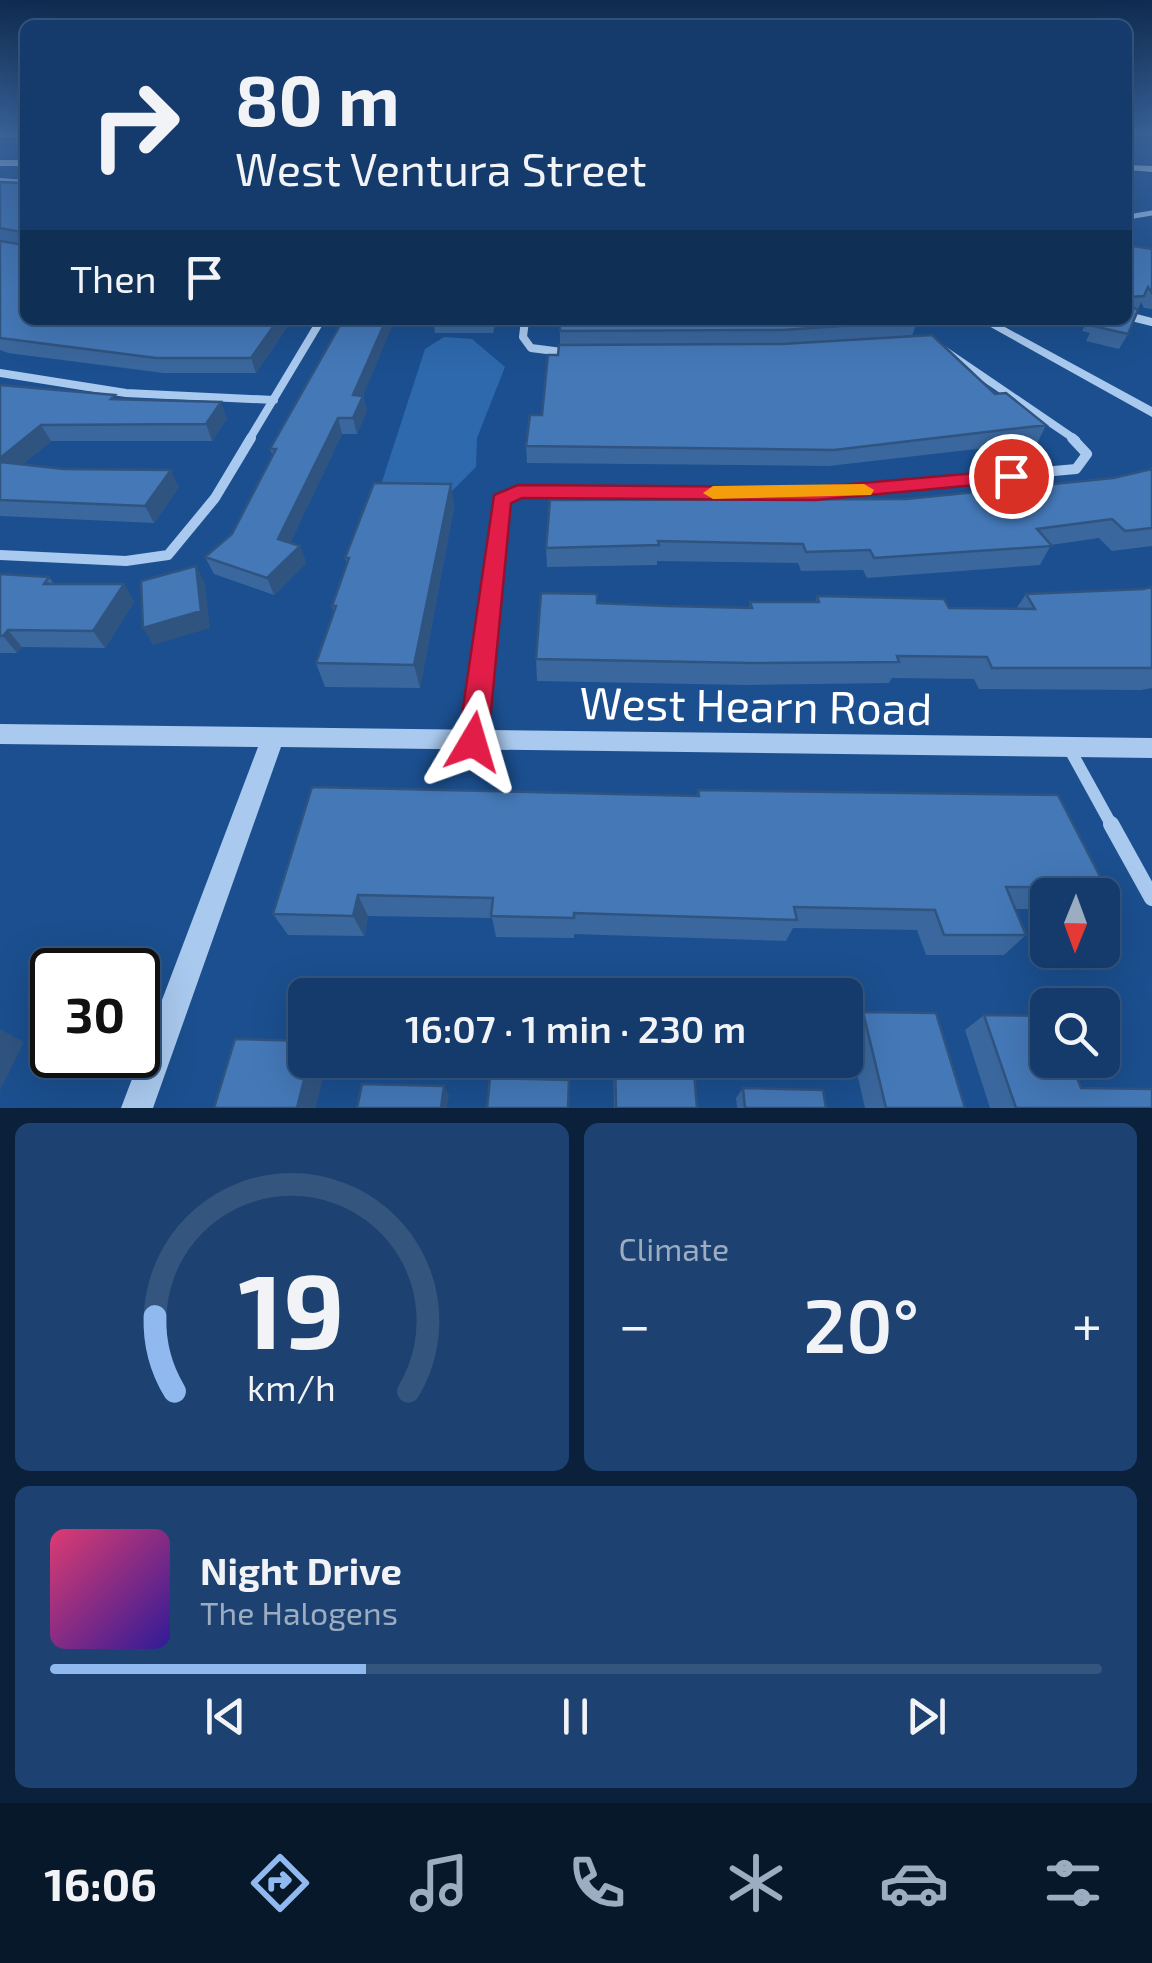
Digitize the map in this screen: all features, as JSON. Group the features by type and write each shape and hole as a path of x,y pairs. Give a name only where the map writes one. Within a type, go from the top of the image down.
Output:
{"street":[{"path":"0,555 126,561 168,555 216,498 318,325"},
{"path":"524,325 523,338 531,348 576,353"},
{"path":"993,325 1152,413"},
{"path":"473,742 501,500 518,491 816,494 1076,469 1087,454 1084,446 938,342 922,342"},
{"path":"0,373 126,393 274,400"},
{"name":"West Hearn Road","path":"0,734 1152,748"},
{"path":"138,1108 272,740"},
{"path":"1069,748 1152,898"}],"shaded area":[{"path":"444,337 472,339 505,367 477,438 476,467 447,496 377,497 425,349"}],"building":[{"path":"0,186 20,186 20,232 0,228"},
{"path":"0,241 18,244 20,325 274,325 251,358 156,358 0,338"},
{"path":"1134,246 1152,249 1152,293 1148,287 1144,296 1132,297"},
{"path":"340,325 384,325 353,395 363,396 353,418 338,418 278,539 300,546 267,578 205,557 232,534 276,449 270,449"},
{"path":"560,325 857,325 782,330 560,331"},
{"path":"1094,325 1132,325 1128,334"},
{"path":"932,335 995,394 1006,393 1046,425 834,450 526,446 530,415 542,415 548,355 558,355 559,345 782,344"},
{"path":"0,385 115,395 111,399 221,402 206,424 41,425 0,458"},
{"path":"0,462 64,469 171,470 145,506 0,500"},
{"path":"1152,469 1152,528 1125,531 1112,519 1037,529 1052,546 874,558 870,550 806,552 803,544 658,541 659,545 546,548 550,500 906,499 1113,478"},
{"path":"374,483 451,484 414,665 316,663 336,606 332,606 349,558 345,558"},
{"path":"196,566 201,611 143,628 141,581"},
{"path":"0,574 49,577 44,584 124,584 93,631 8,630 0,636"},
{"path":"1152,587 1152,668 992,668 987,657 897,656 899,662 750,663 536,659 541,593 597,594 597,603 667,606 752,608 750,602 819,602 817,596 944,599 949,608 1035,609 1026,594"},
{"path":"312,787 699,796 698,790 1058,795 1101,878 1030,878 1030,887 1006,887 1026,935 944,935 935,910 794,907 797,920 574,913 574,918 491,916 493,898 358,895 353,916 273,914"},
{"path":"863,1012 936,1013 965,1108 886,1108"},
{"path":"984,1015 1030,1016 1030,1078 1077,1078 1081,1088 1152,1089 1152,1108 1016,1108"},
{"path":"235,1039 288,1041 288,1078 304,1078 297,1108 214,1108"},
{"path":"490,1078 569,1080 568,1108 487,1108"},
{"path":"615,1078 694,1078 697,1108 616,1108"},
{"path":"362,1084 444,1086 441,1108 357,1108"},
{"path":"743,1088 823,1090 826,1108 745,1108"}],"slow traffic":[{"path":"713,493 816,494 864,490"}],"route":[{"path":"473,742 501,500 518,491 816,494 1011,476"}]}
